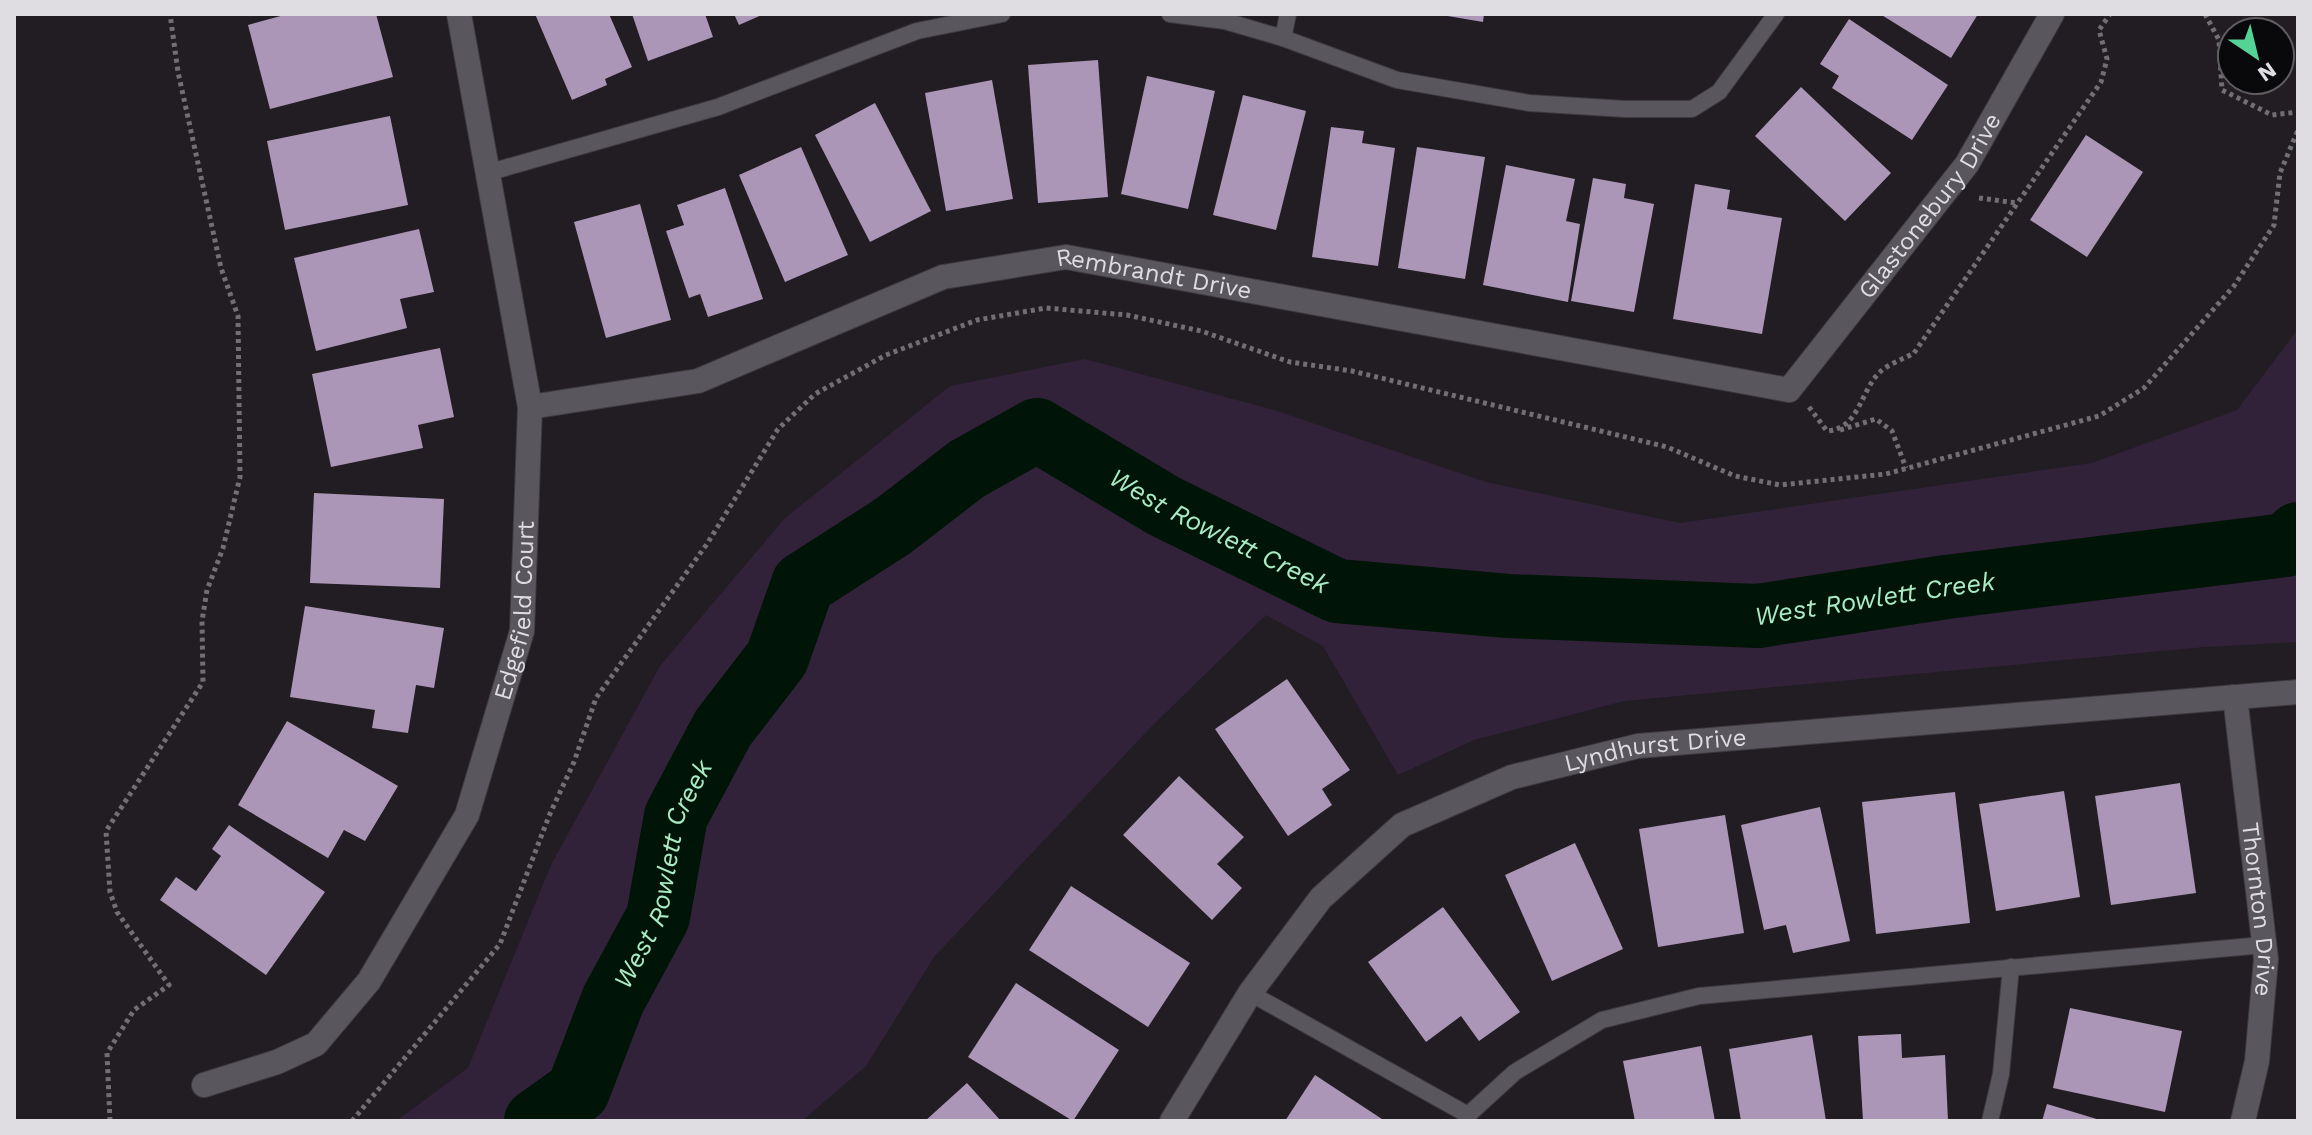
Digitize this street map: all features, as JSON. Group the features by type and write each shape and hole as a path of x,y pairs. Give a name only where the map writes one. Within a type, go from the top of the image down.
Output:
{"street":[{"name":"Edgefield Court","path":"204,1085 277,1062 316,1044 369,981 467,815 522,631 530,407 459,14"},
{"name":"Glastonebury Drive","path":"1793,388 1967,164 2052,14"},
{"name":"Rembrandt Drive","path":"530,407 698,381 943,277 1066,257 1793,388"},
{"name":"Lyndhurst Drive","path":"1172,1121 1250,993 1321,898 1402,825 1512,777 1638,746 2298,692"},
{"name":"Thornton Drive","path":"2235,697 2266,959 2257,1061 2243,1121"}],"lane":[{"path":"487,173 718,107 917,31 1002,14"},
{"path":"1170,14 1225,21 1283,38 1397,80 1529,103 1692,109 1719,92 1776,14"},
{"path":"1283,38 1288,14"},
{"path":"1250,993 1467,1118 1515,1072 1602,1020 1699,996 2263,945"},
{"path":"1990,1121 2001,1074 2011,967"}],"path":[{"path":"110,1121 107,1053 134,1010 169,985 117,912 110,892 106,831 203,682 202,621 207,590 223,548 240,477 238,316 218,253 178,72 170,14"},
{"path":"1839,430 1859,410 1880,372 1914,353 2101,82 2107,59 2099,30 2110,14"},
{"path":"2205,14 2219,40 2222,90 2272,115 2298,112"},
{"path":"352,1121 500,944 549,816 574,762 596,698 707,544 778,429 815,394 886,355 977,320 1046,308 1127,315 1201,331 1290,362 1352,371 1667,447 1750,479 1780,485 1886,474 2099,416 2144,388 2234,286 2274,225 2280,173 2298,130"},
{"path":"1793,388 1827,431 1876,419 1892,431 1906,468"}],"shaded area":[{"path":"2298,329 2298,642 2205,647 1624,701 1474,740 1398,775 1323,646 1266,615 1150,728 934,957 866,1066 802,1121 396,1121 468,1068 551,865 660,666 784,519 950,386 1085,359 1274,410 1486,482 1680,523 2092,463 2237,410"}],"building":[{"path":"288,14 376,14 393,77 270,109 248,25"},
{"path":"535,14 609,14 632,67 605,79 607,85 572,100"},
{"path":"632,14 705,14 713,37 648,61"},
{"path":"734,14 764,14 739,25"},
{"path":"1436,14 1484,14 1483,22"},
{"path":"1880,14 1978,14 1951,58"},
{"path":"1849,19 1948,85 1912,140 1832,88 1839,76 1820,64"},
{"path":"1098,60 1108,197 1038,203 1028,65"},
{"path":"1147,76 1215,91 1188,209 1121,194"},
{"path":"992,80 1013,199 946,211 925,93"},
{"path":"1801,87 1891,173 1845,221 1755,136"},
{"path":"1243,95 1306,111 1276,230 1213,215"},
{"path":"875,103 931,211 870,242 815,135"},
{"path":"390,116 408,205 285,230 267,141"},
{"path":"1331,127 1364,131 1362,143 1395,148 1378,266 1312,257"},
{"path":"2086,135 2143,172 2087,257 2030,220"},
{"path":"801,147 848,255 785,282 739,175"},
{"path":"1417,147 1485,157 1465,279 1398,268"},
{"path":"1506,165 1575,179 1566,221 1580,224 1568,302 1483,285"},
{"path":"1593,178 1626,184 1624,198 1654,204 1634,312 1571,301"},
{"path":"1695,184 1730,190 1727,209 1782,218 1762,334 1673,319"},
{"path":"725,188 763,299 708,317 700,294 689,298 666,231 684,225 677,205"},
{"path":"640,204 671,320 606,338 574,222"},
{"path":"419,229 434,292 400,299 407,328 316,351 294,258"},
{"path":"440,348 454,417 418,425 423,448 331,467 312,374"},
{"path":"314,493 444,499 440,588 310,583"},
{"path":"305,606 444,628 434,688 416,685 408,733 372,728 375,710 290,697"},
{"path":"1287,679 1350,770 1322,789 1332,805 1288,836 1215,729"},
{"path":"287,721 398,786 365,841 344,830 328,858 238,805"},
{"path":"1179,776 1244,837 1217,864 1242,888 1212,920 1123,835"},
{"path":"2180,783 2196,893 2111,905 2095,796"},
{"path":"2064,791 2080,897 1996,911 1979,804"},
{"path":"1955,792 1970,923 1876,934 1862,802"},
{"path":"1820,807 1850,941 1793,953 1786,925 1764,930 1741,825"},
{"path":"1725,815 1744,933 1658,947 1639,829"},
{"path":"229,825 325,892 266,975 160,900 176,877 196,891 221,856 212,849"},
{"path":"1575,843 1623,949 1552,981 1505,875"},
{"path":"1071,886 1190,963 1148,1027 1029,950"},
{"path":"1443,907 1520,1012 1479,1041 1461,1016 1426,1042 1368,962"},
{"path":"1016,983 1119,1050 1073,1121 968,1057"},
{"path":"2070,1008 2182,1031 2165,1112 2053,1088"},
{"path":"1901,1034 1902,1058 1945,1055 1948,1121 1863,1121 1858,1036"},
{"path":"1812,1035 1826,1121 1741,1121 1729,1049"},
{"path":"1701,1046 1715,1121 1635,1121 1623,1061"},
{"path":"1315,1075 1385,1121 1285,1121"},
{"path":"967,1083 1001,1121 925,1121"},
{"path":"2047,1104 2100,1120 2100,1121 2042,1121"}],"waterway":[{"name":"West Rowlett Creek","path":"536,1121 578,1091 613,1000 658,917 676,816 723,728 777,658 803,584 893,526 967,469 1037,430 1164,506 1337,591 1508,606 1758,616 1946,587 2286,545 2298,534"}]}
